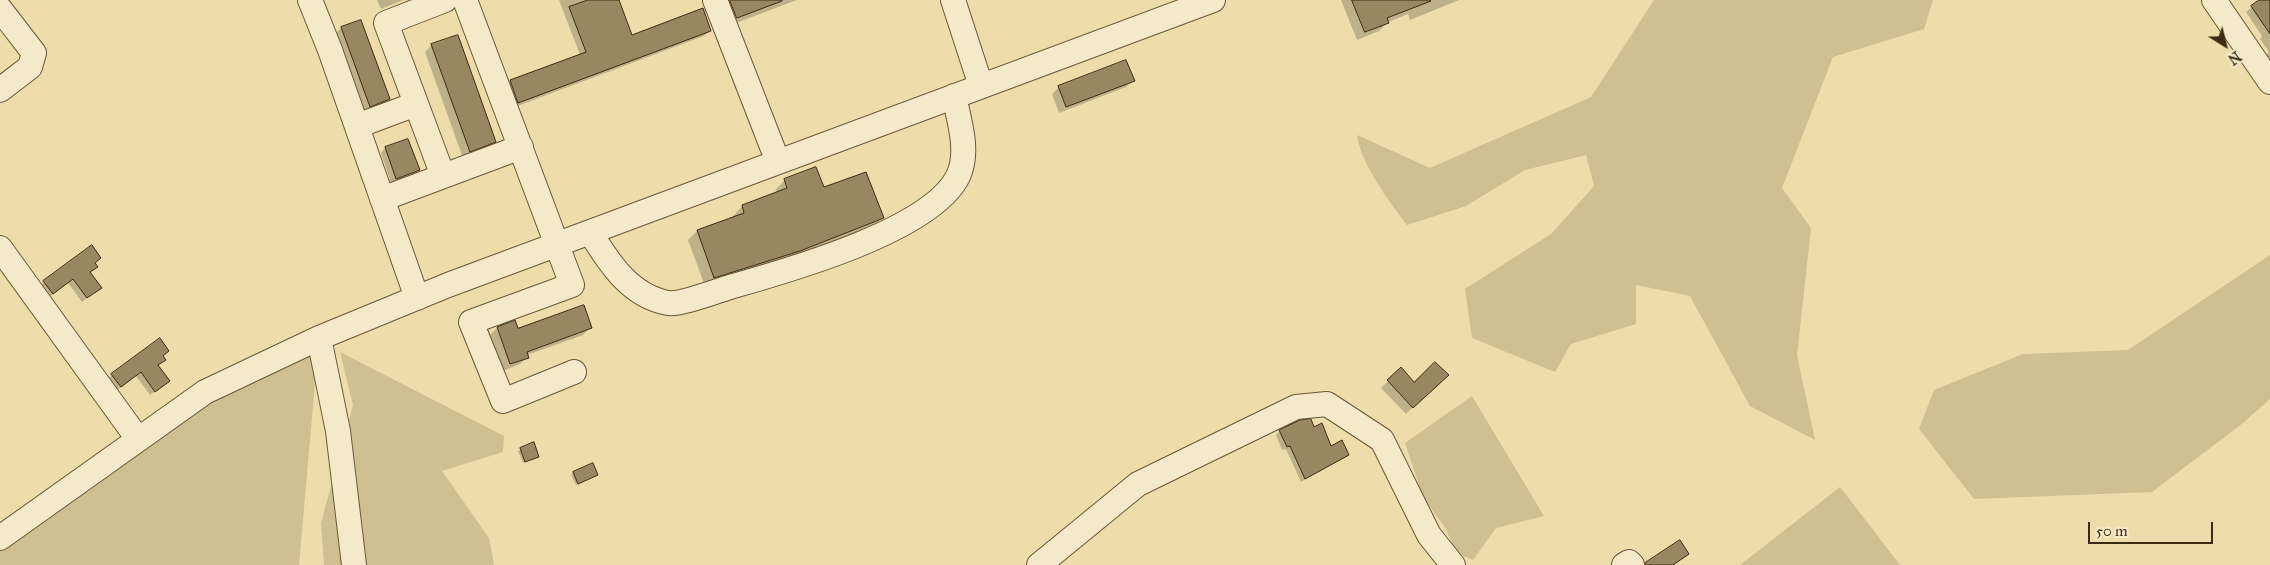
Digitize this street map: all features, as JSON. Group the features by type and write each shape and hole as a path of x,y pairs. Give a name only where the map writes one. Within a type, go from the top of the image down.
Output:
{"street":[{"path":"310,0 330,50 416,298"},
{"path":"443,176 386,23 446,0"},
{"path":"465,0 572,285 471,322 503,401 574,372"},
{"path":"715,0 778,162"},
{"path":"953,0 981,86"},
{"path":"2214,0 2270,82"},
{"path":"0,538 205,392 319,338 416,298 557,244 1204,2"},
{"path":"0,9 34,53 30,68 0,90"},
{"path":"590,232 608,262 627,282 642,294 670,304 804,265 847,250 930,208 946,193 959,174 963,153 962,135 954,96"},
{"path":"357,126 416,104"},
{"path":"382,199 521,147"},
{"path":"0,248 138,439"},
{"path":"319,338 338,431 354,565"},
{"path":"1039,565 1138,484 1296,407 1328,404 1382,440 1429,534 1453,565"},
{"path":"1624,565 1629,562 1632,565"}],"shaded area":[{"path":"1654,0 1933,0 1924,29 1833,57 1782,188 1811,228 1797,355 1815,440 1750,406 1690,296 1636,285 1636,324 1571,344 1555,372 1472,338 1465,289 1551,234 1594,186 1586,155 1525,170 1466,206 1407,225 1377,182 1364,158 1357,135 1430,168 1591,97"},
{"path":"2270,255 2270,399 2243,423 2152,492 1974,499 1919,429 1934,390 2023,354 2128,350"},
{"path":"319,338 299,565 0,565 0,538 205,392"},
{"path":"340,352 504,436 503,452 442,471 489,538 494,565 324,565 321,523 353,405"},
{"path":"1472,396 1544,516 1496,528 1473,560 1455,552 1446,529 1423,497 1405,443"},
{"path":"1840,487 1900,565 1740,565"}],"building":[{"path":"588,0 619,0 632,35 703,8 711,31 518,103 510,80 586,52 569,7"},
{"path":"730,0 782,0 782,1 737,18"},
{"path":"1352,0 1431,1 1387,18 1389,23 1365,32"},
{"path":"2259,0 2270,0 2270,34 2251,6"},
{"path":"361,20 390,99 370,107 341,27"},
{"path":"458,35 496,142 470,152 431,44"},
{"path":"1126,60 1135,81 1066,107 1058,86"},
{"path":"408,139 420,170 396,179 385,147"},
{"path":"816,167 824,187 866,172 884,218 800,251 714,278 697,230 744,213 742,205 787,188 784,179"},
{"path":"92,245 101,258 95,263 98,267 90,272 102,288 87,298 73,279 53,294 43,281"},
{"path":"584,305 592,328 527,352 529,358 510,364 497,327 515,320 518,328"},
{"path":"160,338 169,351 163,356 166,360 158,365 170,381 155,392 141,372 121,387 111,374"},
{"path":"1435,362 1449,375 1413,408 1387,380 1401,367 1414,382"},
{"path":"1311,419 1314,427 1322,423 1331,446 1342,440 1349,455 1305,479 1290,446 1287,447 1279,430 1300,420"},
{"path":"534,442 539,457 525,462 520,448"},
{"path":"593,463 598,475 578,484 573,472"},
{"path":"1680,540 1689,554 1673,565 1645,565 1645,563"}]}
